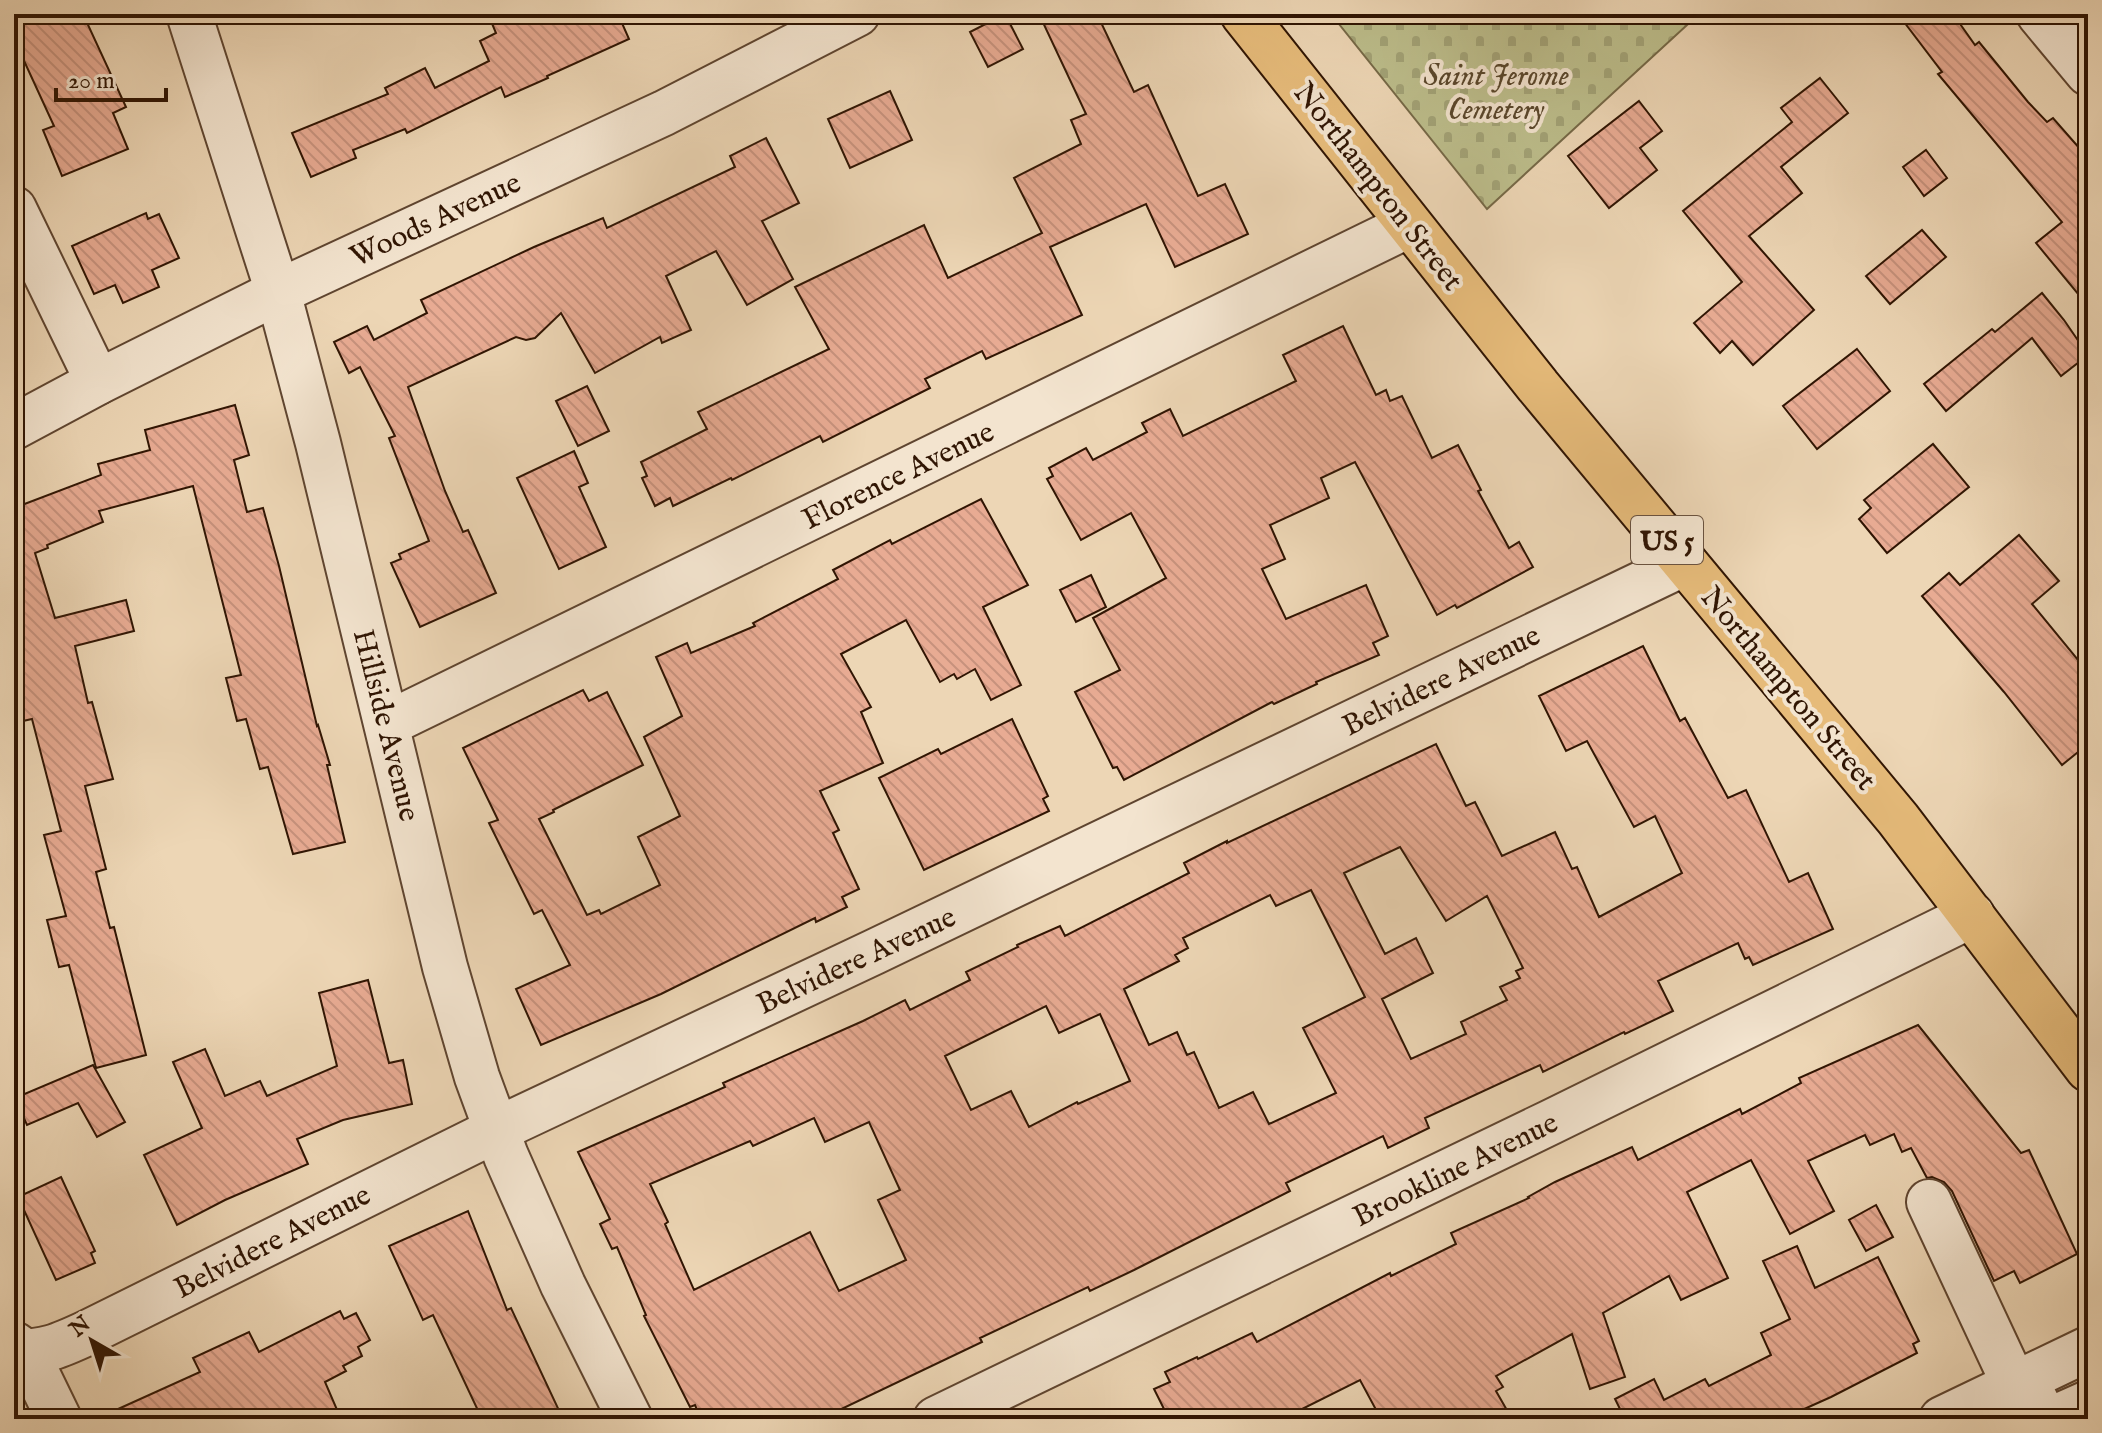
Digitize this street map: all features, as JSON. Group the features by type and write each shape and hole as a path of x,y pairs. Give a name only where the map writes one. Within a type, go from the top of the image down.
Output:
{"main road":[{"name":"Northampton Street","path":"1243,14 1538,386 1898,819 2088,1069"}],"street":[{"name":"Hillside Avenue","path":"189,14 278,292 318,443 445,967 477,1077 496,1130 563,1285 630,1419"},
{"name":"Woods Avenue","path":"14,427 278,292 664,113 857,14"},
{"path":"2039,14 2088,73"},
{"path":"14,209 98,382"},
{"name":"Florence Avenue","path":"387,724 1409,225"},
{"name":"Belvidere Avenue","path":"18,1350 55,1348 87,1333 496,1130 888,946 1685,563"},
{"name":"Brookline Avenue","path":"936,1419 1565,1116 1972,915"},
{"path":"1929,1202 2019,1382 2045,1419"},
{"path":"1942,1419 2088,1349"},
{"path":"18,1350 59,1419"},
{"path":"2052,1419 2088,1403"}],"green space":[{"name":"Saint Jerome Cemetery","path":"1331,14 1699,14 1487,209"}],"building":[{"path":"14,14 83,14 126,107 113,113 128,149 62,176 43,130 54,126 14,39"},
{"path":"488,14 618,14 629,39 505,97 501,87 407,133 405,129 353,150 356,158 311,177 292,133 388,94 385,88 425,68 435,88 489,61 480,41 496,33"},
{"path":"1005,14 1023,49 988,67 970,32"},
{"path":"1039,14 1097,14 1134,92 1148,85 1198,196 1225,184 1248,234 1175,267 1146,204 1050,247 1082,315 986,359 982,351 925,379 930,388 823,442 820,436 673,506 670,498 655,506 642,478 647,476 641,462 707,429 698,412 829,349 795,287 924,225 948,278 1042,233 1014,178 1081,144 1071,120 1086,114"},
{"path":"1898,14 1953,14 1975,45 1979,42 2028,102 2047,122 2053,118 2088,158 2088,306 2036,243 2062,222 1938,74 1942,72"},
{"path":"1820,78 1848,113 1781,167 1802,193 1749,236 1814,310 1753,365 1732,341 1720,353 1694,323 1742,282 1683,211 1792,122 1781,108"},
{"path":"890,91 912,140 850,168 828,119"},
{"path":"1639,101 1662,131 1640,148 1657,170 1609,208 1568,156"},
{"path":"766,138 799,203 762,221 793,279 747,305 716,251 666,276 691,330 662,343 660,337 595,373 561,313 535,338 526,340 516,337 408,387 445,491 463,532 468,530 496,593 420,627 391,563 401,559 399,554 429,541 389,438 395,436 360,367 349,373 334,342 367,326 374,340 427,313 421,300 603,218 607,228 735,167 730,156"},
{"path":"1926,150 1947,178 1924,196 1903,167"},
{"path":"146,213 148,219 159,214 179,258 152,270 159,287 123,303 115,285 94,294 72,246"},
{"path":"1922,230 1946,257 1890,304 1866,276"},
{"path":"2042,293 2088,355 2061,376 2032,338 1946,411 1924,384"},
{"path":"1343,326 1376,395 1386,390 1390,401 1402,396 1432,458 1458,445 1481,490 1478,491 1509,548 1519,542 1533,567 1457,608 1455,605 1437,615 1355,462 1321,478 1329,498 1270,525 1285,559 1262,569 1286,619 1366,585 1388,636 1373,643 1379,655 1274,704 1272,702 1124,780 1117,767 1113,768 1075,692 1120,670 1093,618 1166,578 1131,513 1081,540 1047,479 1053,476 1049,468 1086,448 1093,460 1147,432 1142,423 1170,409 1183,436 1296,381 1283,355"},
{"path":"1857,349 1890,391 1817,449 1783,406"},
{"path":"587,386 609,431 578,446 556,401"},
{"path":"235,405 249,455 234,460 247,512 263,508 317,726 330,765 327,765 345,842 293,854 268,767 260,769 246,719 237,721 226,678 241,675 193,486 99,511 103,522 35,553 55,618 126,600 134,631 75,646 88,703 92,702 113,779 85,786 106,869 96,872 110,928 114,927 146,1055 96,1068 69,965 59,967 47,920 66,916 44,835 61,831 32,719 14,723 14,508 101,475 98,464 150,450 145,430"},
{"path":"1933,444 1969,487 1887,553 1859,519 1871,508 1864,500"},
{"path":"574,451 588,483 579,487 606,547 559,569 517,478"},
{"path":"981,499 1028,585 983,607 1021,685 991,700 975,669 957,679 954,674 940,682 906,620 841,654 871,707 861,712 883,763 820,791 839,830 833,833 859,889 842,897 847,907 816,922 815,918 661,994 541,1045 516,989 570,965 542,910 534,914 489,823 498,820 463,748 583,690 589,701 607,692 643,765 539,819 587,915 599,910 601,914 660,885 638,837 680,816 644,737 682,716 656,657 687,643 691,653 755,626 753,623 838,579 833,570"},
{"path":"2019,535 2059,581 2032,604 2088,672 2088,744 2062,765 1922,596 1949,573 1960,585"},
{"path":"1091,575 1106,607 1076,622 1060,590"},
{"path":"1643,646 1680,721 1685,718 1728,798 1746,790 1789,882 1808,873 1833,929 1753,965 1749,957 1745,959 1738,943 1658,981 1673,1011 1543,1072 1540,1065 1425,1118 1429,1128 1388,1148 1383,1136 1286,1183 1290,1191 1090,1291 1088,1287 980,1338 982,1342 835,1412 838,1419 701,1419 695,1405 690,1407 644,1316 617,1247 612,1249 600,1224 610,1219 578,1152 725,1087 723,1083 905,1000 910,1010 970,980 966,972 1017,945 1060,926 1065,936 1189,873 1184,863 1436,744 1466,806 1475,802 1502,856 1555,832 1572,869 1577,867 1599,917 1682,873 1655,816 1634,827 1587,741 1566,751 1539,696","holes":["1400,847 1446,921 1487,896 1523,968 1516,971 1520,978 1500,987 1507,1000 1461,1022 1466,1034 1411,1059 1382,999 1433,973 1416,938 1385,954 1344,873","1311,890 1365,997 1303,1028 1336,1093 1269,1124 1253,1092 1219,1108 1194,1052 1187,1055 1177,1032 1149,1045 1124,989 1179,961 1175,955 1188,948 1183,938 1270,895 1276,906","1046,1006 1059,1033 1100,1014 1130,1081 1077,1102 1029,1127 1011,1091 971,1110 945,1056","814,1118 825,1142 869,1122 900,1190 878,1200 906,1260 839,1291 810,1232 694,1290 650,1184 750,1141 753,1146"]},
{"path":"1012,719 1048,796 1043,799 1049,811 924,870 879,778 938,749 941,754"},
{"path":"368,980 389,1063 403,1060 412,1104 343,1120 297,1139 308,1164 225,1200 177,1225 144,1155 202,1128 173,1062 205,1049 225,1096 260,1081 267,1096 337,1066 319,993"},
{"path":"1918,1025 2021,1153 2029,1150 2077,1254 2020,1283 2014,1271 1994,1281 1952,1191 1944,1182 1927,1178 1911,1148 1902,1152 1894,1134 1870,1145 1865,1135 1808,1161 1834,1211 1790,1234 1751,1160 1687,1192 1728,1278 1681,1300 1669,1276 1603,1313 1625,1377 1590,1389 1572,1334 1496,1376 1503,1387 1496,1391 1512,1419 1381,1419 1360,1380 1302,1409 1306,1419 1169,1419 1154,1389 1170,1382 1165,1372 1252,1333 1257,1342 1390,1273 1391,1276 1456,1244 1451,1233 1529,1198 1555,1182 1632,1147 1638,1160 1740,1109 1742,1114 1801,1083 1799,1078"},
{"path":"93,1065 125,1122 97,1137 78,1103 27,1125 15,1098"},
{"path":"61,1177 95,1251 91,1253 95,1263 56,1280 18,1197"},
{"path":"1876,1205 1893,1237 1866,1251 1849,1220"},
{"path":"468,1211 507,1310 511,1308 563,1419 482,1419 433,1315 423,1320 389,1246"},
{"path":"1797,1246 1815,1288 1878,1257 1919,1341 1913,1344 1917,1353 1782,1419 1625,1419 1615,1399 1654,1379 1664,1400 1705,1379 1709,1386 1771,1355 1761,1333 1790,1319 1763,1261"},
{"path":"340,1311 344,1319 356,1313 370,1340 358,1347 362,1356 343,1366 346,1371 325,1382 341,1419 96,1419 200,1372 193,1358 249,1332 259,1352"}]}
